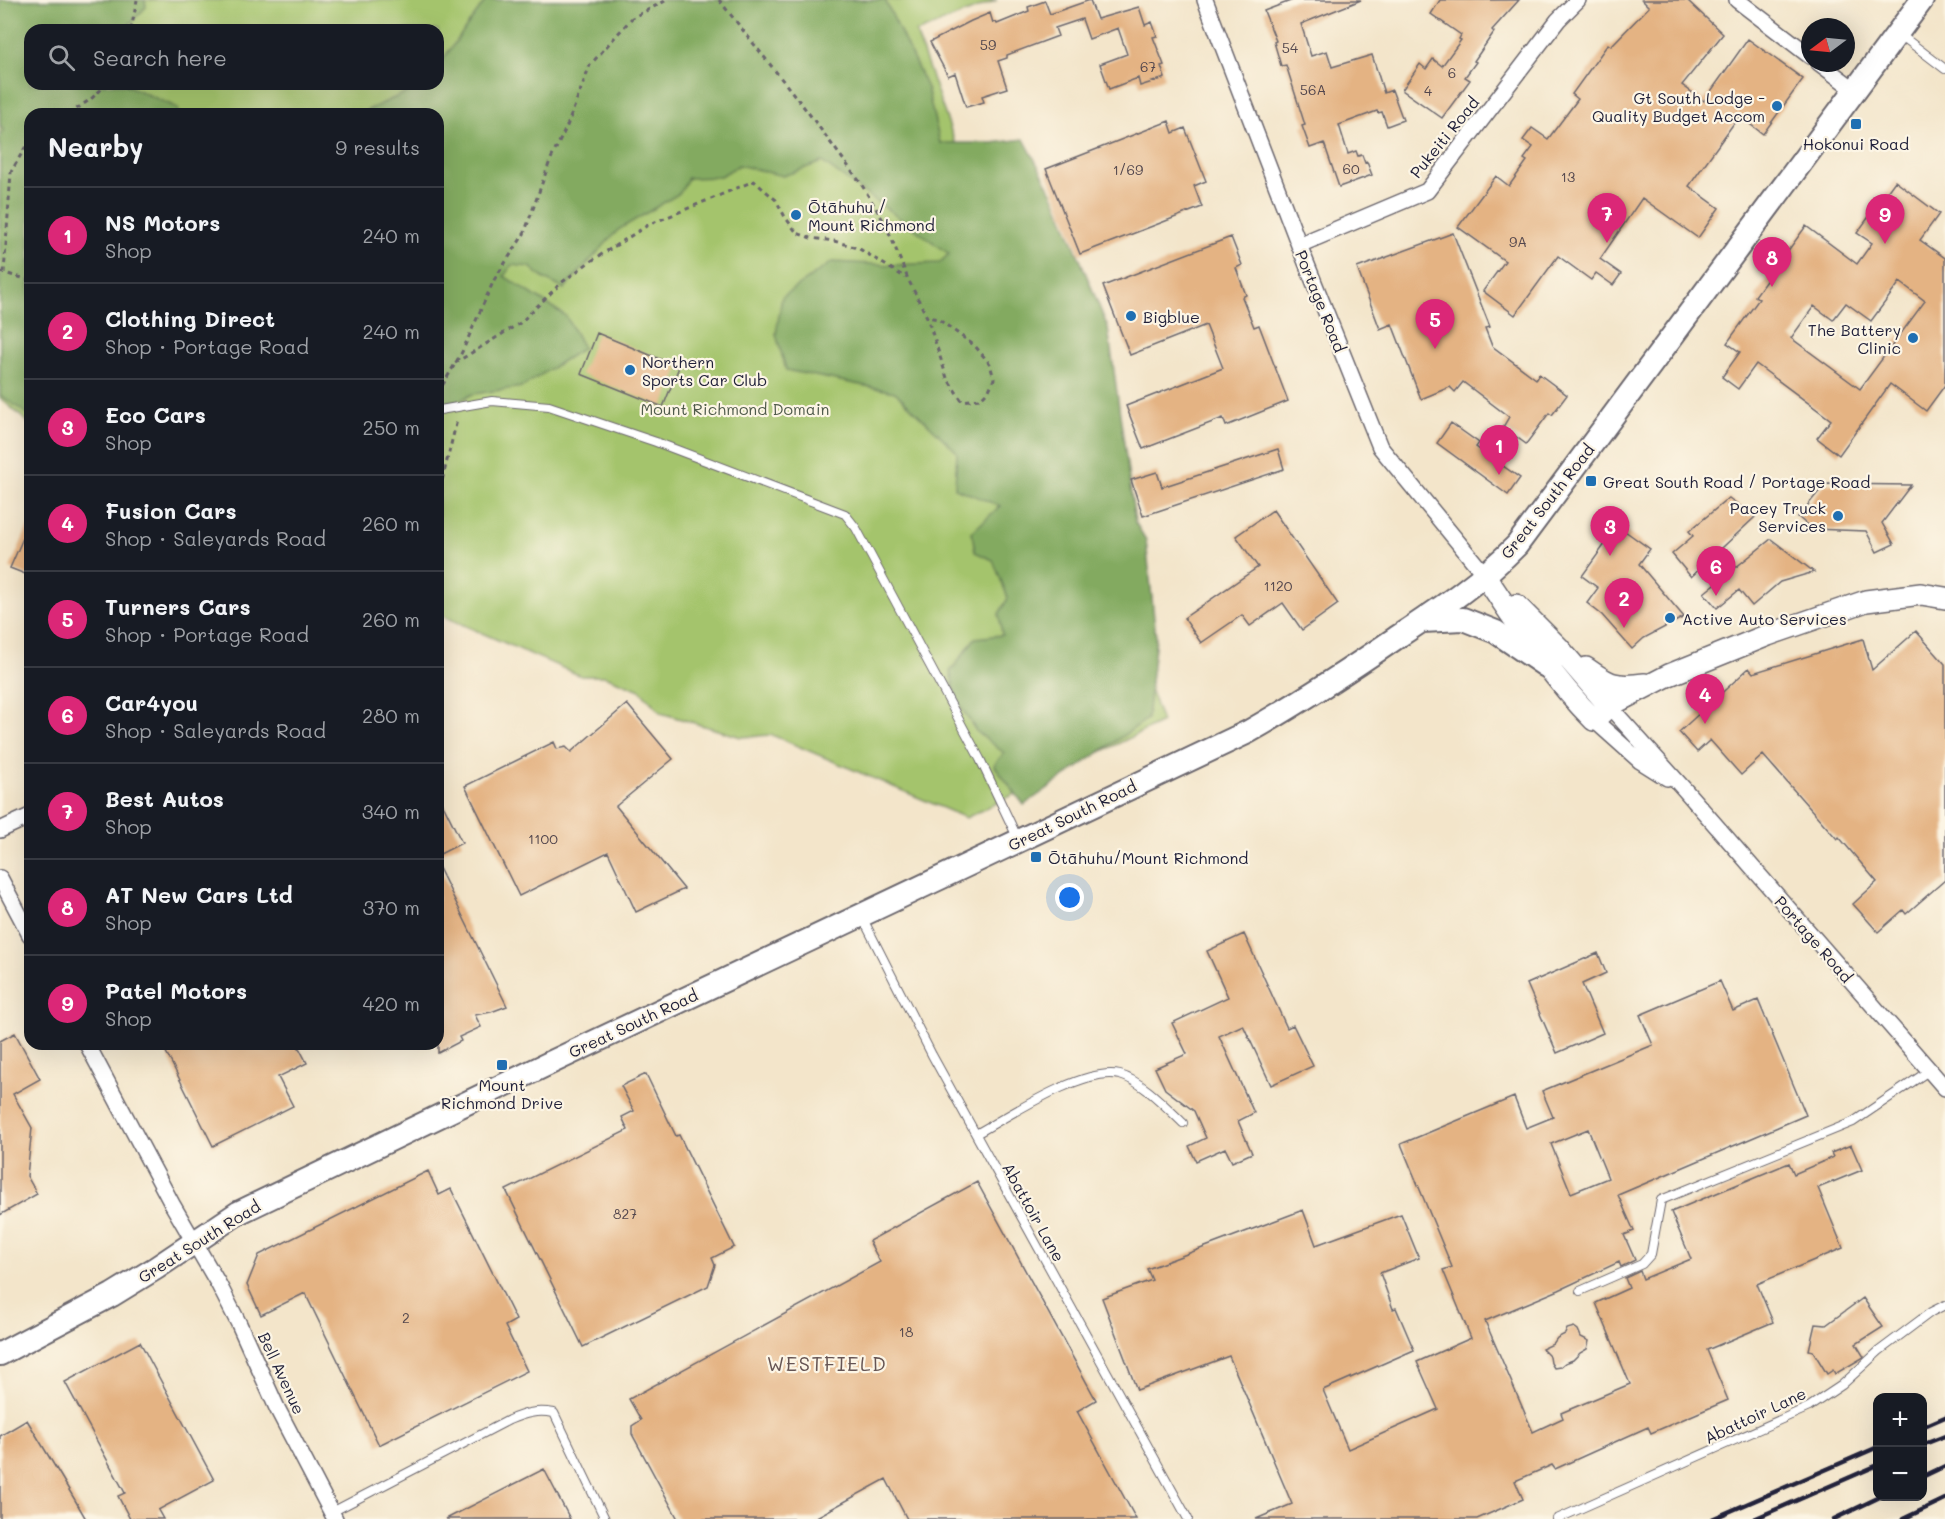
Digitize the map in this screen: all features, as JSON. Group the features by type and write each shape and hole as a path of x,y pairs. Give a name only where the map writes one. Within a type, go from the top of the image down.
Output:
{"main road":[{"name":"Great South Road","path":"0,1354 112,1295 238,1213 1248,732 1301,701 1422,621 1484,574 1517,545 1922,0"},
{"name":"Portage Road","path":"1484,574 1553,657 1569,695 1601,713"},
{"path":"1601,713 1654,683 1720,653 1866,601 1921,594 1945,598"},
{"path":"1422,621 1463,619 1553,657 1607,683 1620,686 1654,683"}],"street":[{"name":"Portage Road","path":"1205,0 1380,447 1484,574"},
{"name":"Pukeiti Road","path":"1299,245 1427,191 1558,20 1578,0"},
{"path":"1737,0 1801,49"},
{"path":"1831,72 1855,90"},
{"name":"Portage Road","path":"1601,713 1684,789 1945,1088"},
{"path":"0,830 24,819"},
{"path":"0,878 24,924"},
{"path":"90,1050 172,1204 195,1242"},
{"name":"Bell Avenue","path":"195,1242 239,1324 277,1408 334,1516"}],"lane":[{"path":"1898,33 1945,69"},
{"path":"444,409 492,401 549,406 656,442 845,514 856,528 980,759 1018,840"},
{"name":"Abattoir Lane","path":"861,916 932,1055 1188,1519"},
{"path":"1580,1291 1642,1264 1652,1254 1661,1200 1853,1122 1930,1070"},
{"path":"976,1134 1073,1081 1098,1074 1120,1075 1137,1083 1183,1123"},
{"name":"Abattoir Lane","path":"1557,1519 1809,1407 1842,1385 1879,1351 1931,1312 1945,1305"},
{"path":"334,1516 509,1420 525,1413 540,1411 554,1413 605,1519"}],"path":[{"path":"132,24 137,0"},
{"path":"444,382 462,352 494,280 524,234 550,161 567,126 590,65 632,18 667,0"},
{"path":"719,0 765,56 860,182 886,225 908,279 927,316 948,378 962,401 980,399 989,390 993,378 990,364 975,346 938,319 927,316"},
{"path":"78,108 101,90"},
{"path":"24,149 11,172 2,272 24,278"},
{"path":"455,363 520,323 561,283 648,225 754,181 776,200 785,218 797,233 858,248 908,279"},
{"path":"444,472 460,406"}],"green space":[{"name":"Mount Richmond Domain","path":"0,0 997,0 916,33 1162,722 966,818 772,735 741,737 661,713 640,690 605,676 581,676 444,617 444,108 24,108 24,419 0,398"},
{"path":"0,0 145,0 146,7 130,24 24,24 24,90 138,90 178,108 24,108 24,412 0,395 0,134 4,132 0,124"},
{"path":"486,0 885,0 927,88 940,143 992,143 1024,139 1055,198 1108,328 1135,522 1146,540 1156,637 1147,719 1024,805 994,765 1004,753 976,731 957,701 950,672 975,638 1002,635 999,614 1008,598 993,560 975,552 972,532 1000,506 955,488 957,452 895,392 786,370 776,334 782,297 832,262 893,265 939,263 949,254 822,162 783,176 739,165 719,177 688,178 680,193 618,230 564,289 543,278 530,267 512,265 504,276 566,316 583,348 522,387 473,394 444,407 444,108 372,108 412,90 444,90 444,58"}],"building":[{"path":"1090,0 1097,19 1139,7 1145,25 1152,22 1157,36 1153,37 1164,65 1161,66 1165,78 1140,86 1138,78 1109,89 1100,64 1127,54 1118,28 1089,39 1082,19 1055,28 1058,36 1007,55 1007,58 998,61 1007,88 982,96 984,102 966,107 955,73 948,76 930,42 990,13 993,23 997,24 1029,11 1028,7 1045,1 1050,14"},
{"path":"1293,0 1361,0 1301,24 1311,56 1327,51 1332,67 1372,55 1384,93 1392,90 1403,120 1387,126 1382,112 1377,111 1339,125 1348,154 1356,151 1358,156 1362,155 1372,175 1339,187 1324,143 1310,148 1286,65 1281,66 1274,42 1276,41 1264,11"},
{"path":"1440,0 1519,0 1492,30 1494,32 1465,77 1470,80 1442,118 1402,90 1420,64 1426,69 1433,59 1442,66 1461,40 1459,39 1461,35 1431,14"},
{"path":"1642,0 1687,0 1723,34 1682,85 1704,101 1748,39 1803,79 1763,134 1739,116 1689,186 1719,208 1698,238 1642,198 1600,259 1621,274 1613,285 1596,273 1591,280 1558,256 1515,315 1483,291 1505,261 1458,227 1496,176 1509,186 1527,161 1524,159 1533,147 1523,140 1532,128 1548,139 1578,99 1572,94 1608,44 1611,46 1649,7"},
{"path":"1169,121 1173,133 1185,128 1206,181 1194,186 1202,207 1080,254 1046,169"},
{"path":"1895,181 1939,214 1920,240 1945,258 1945,385 1926,411 1890,384 1839,455 1817,438 1831,420 1756,364 1738,389 1722,377 1740,352 1727,343 1759,299 1755,296 1806,226 1857,264 1872,243 1857,233","holes":["1900,282 1925,301 1860,389 1791,338 1814,306 1833,320 1846,303 1871,321"]},
{"path":"1453,233 1490,327 1485,328 1492,346 1536,379 1539,374 1567,395 1552,415 1549,413 1526,444 1503,427 1509,417 1463,382 1455,392 1450,387 1421,399 1392,324 1380,329 1357,268"},
{"path":"1231,237 1242,265 1236,268 1246,295 1242,297 1254,327 1259,325 1288,401 1226,426 1223,418 1143,449 1126,406 1223,368 1206,325 1130,355 1103,286"},
{"name":"Northern Sports Car Club","path":"597,333 679,367 663,407 581,374"},
{"path":"1451,423 1479,443 1476,447 1520,478 1508,495 1437,443"},
{"path":"1278,449 1284,469 1143,516 1131,480 1157,472 1162,487"},
{"path":"1825,484 1911,485 1882,523 1894,544 1877,552 1866,531 1812,529 1798,517"},
{"path":"1729,498 1755,517 1691,577 1672,554 1693,536 1689,531"},
{"path":"1273,510 1338,604 1302,630 1283,603 1250,626 1242,615 1201,643 1184,618 1258,567 1236,536"},
{"path":"1618,526 1650,549 1639,564 1684,617 1644,638 1632,649 1602,615 1587,603 1598,588 1582,576"},
{"path":"24,536 24,574 10,568"},
{"path":"1771,539 1814,572 1780,582 1752,606 1739,590 1717,608 1704,593"},
{"path":"1916,631 1945,664 1945,880 1906,914 1903,910 1878,932 1853,904 1877,882 1763,755 1741,775 1710,740 1697,752 1679,732 1749,668 1753,673 1863,639 1872,670"},
{"path":"627,704 673,759 616,806 684,889 636,912 608,852 519,896 465,786 554,742 557,749 566,747 571,752"},
{"path":"444,806 462,843 444,852"},
{"path":"444,878 507,1006 475,1015 481,1027 459,1037 461,1041 444,1050"},
{"path":"1244,934 1287,1028 1293,1025 1313,1066 1271,1085 1243,1025 1219,1036 1254,1113 1238,1121 1252,1153 1232,1162 1225,1148 1196,1161 1189,1146 1206,1138 1194,1111 1165,1089 1155,1068 1187,1054 1172,1023 1228,997 1207,951"},
{"path":"1598,953 1606,973 1582,984 1603,1033 1557,1053 1527,984"},
{"path":"1720,981 1733,1011 1758,1000 1806,1115 1618,1195 1634,1231 1624,1235 1635,1260 1621,1267 1619,1262 1485,1321 1533,1432 1563,1418 1561,1413 1630,1384 1596,1303 1629,1288 1625,1278 1640,1271 1643,1279 1691,1259 1671,1212 1789,1163 1794,1174 1833,1157 1831,1153 1851,1145 1862,1170 1818,1188 1843,1248 1757,1284 1773,1322 1707,1350 1728,1400 1651,1433 1648,1427 1555,1469 1552,1465 1515,1481 1523,1499 1477,1519 1256,1519 1292,1504 1229,1356 1137,1390 1102,1298 1152,1280 1147,1269 1303,1210 1316,1245 1401,1214 1419,1258 1380,1273 1393,1309 1396,1308 1414,1350 1323,1390 1348,1449 1438,1409 1417,1362 1471,1338 1443,1270 1452,1267 1401,1144 1514,1097 1526,1128 1553,1117 1542,1091 1653,1045 1640,1015","holes":["1588,1129 1608,1178 1571,1193 1551,1144"]},
{"path":"15,1033 40,1079 13,1094 32,1128 27,1176 37,1194 0,1215 0,1041"},
{"path":"165,1050 300,1050 307,1063 278,1077 293,1106 213,1146"},
{"path":"646,1074 734,1247 712,1258 715,1265 708,1286 583,1347 506,1190 628,1130 622,1117 634,1111 621,1086"},
{"path":"428,1171 439,1195 451,1189 516,1320 505,1326 527,1371 379,1445 305,1293 261,1315 247,1285 259,1255"},
{"path":"977,1182 1096,1400 1077,1411 1136,1519 907,1519 886,1479 813,1519 678,1519 632,1434 632,1426 641,1420 629,1399 880,1262 869,1241"},
{"path":"1863,1298 1883,1327 1856,1344 1864,1357 1835,1374 1833,1370 1827,1374 1813,1351 1809,1350 1815,1324 1826,1325"},
{"path":"1574,1327 1581,1337 1589,1341 1587,1349 1573,1360 1554,1368 1550,1357 1542,1349 1553,1344 1557,1338 1565,1334 1567,1329"},
{"path":"140,1342 214,1480 158,1510 163,1519 130,1519 118,1496 125,1493 65,1382"},
{"path":"27,1420 86,1519 0,1519 0,1436"},
{"path":"544,1469 570,1519 446,1519"}],"railway":[{"path":"1927,1425 1945,1417"},
{"path":"1927,1443 1945,1436"},
{"path":"1712,1519 1873,1449"},
{"path":"1927,1475 1945,1466"},
{"path":"1754,1519 1873,1467"},
{"path":"1903,1519 1945,1499"},
{"path":"1834,1519 1873,1500"}],"place":[{"name":"Gt South Lodge - Quality Budget Accom","path":"1777,106"},
{"name":"Hokonui Road","path":"1856,124"},
{"name":"Ōtāhuhu / Mount Richmond","path":"796,215"},
{"name":"Best Autos","path":"1607,243"},
{"name":"Patel Motors","path":"1885,244"},
{"name":"AT New Cars Ltd","path":"1772,287"},
{"name":"Bigblue","path":"1131,316"},
{"name":"The Battery Clinic","path":"1913,338"},
{"name":"Turners Cars","path":"1435,349"},
{"name":"Northern Sports Car Club","path":"630,370"},
{"name":"NS Motors","path":"1499,475"},
{"name":"Great South Road / Portage Road","path":"1591,481"},
{"name":"Pacey Truck Services","path":"1838,516"},
{"name":"Eco Cars","path":"1610,556"},
{"name":"Car4you","path":"1716,596"},
{"name":"Active Auto Services","path":"1670,618"},
{"name":"Clothing Direct","path":"1624,628"},
{"name":"Fusion Cars","path":"1705,724"},
{"name":"Ōtāhuhu/Mount Richmond","path":"1036,857"},
{"name":"Mount Richmond Drive","path":"502,1065"}],"district":[{"name":"WESTFIELD","path":"827,1363"}]}
